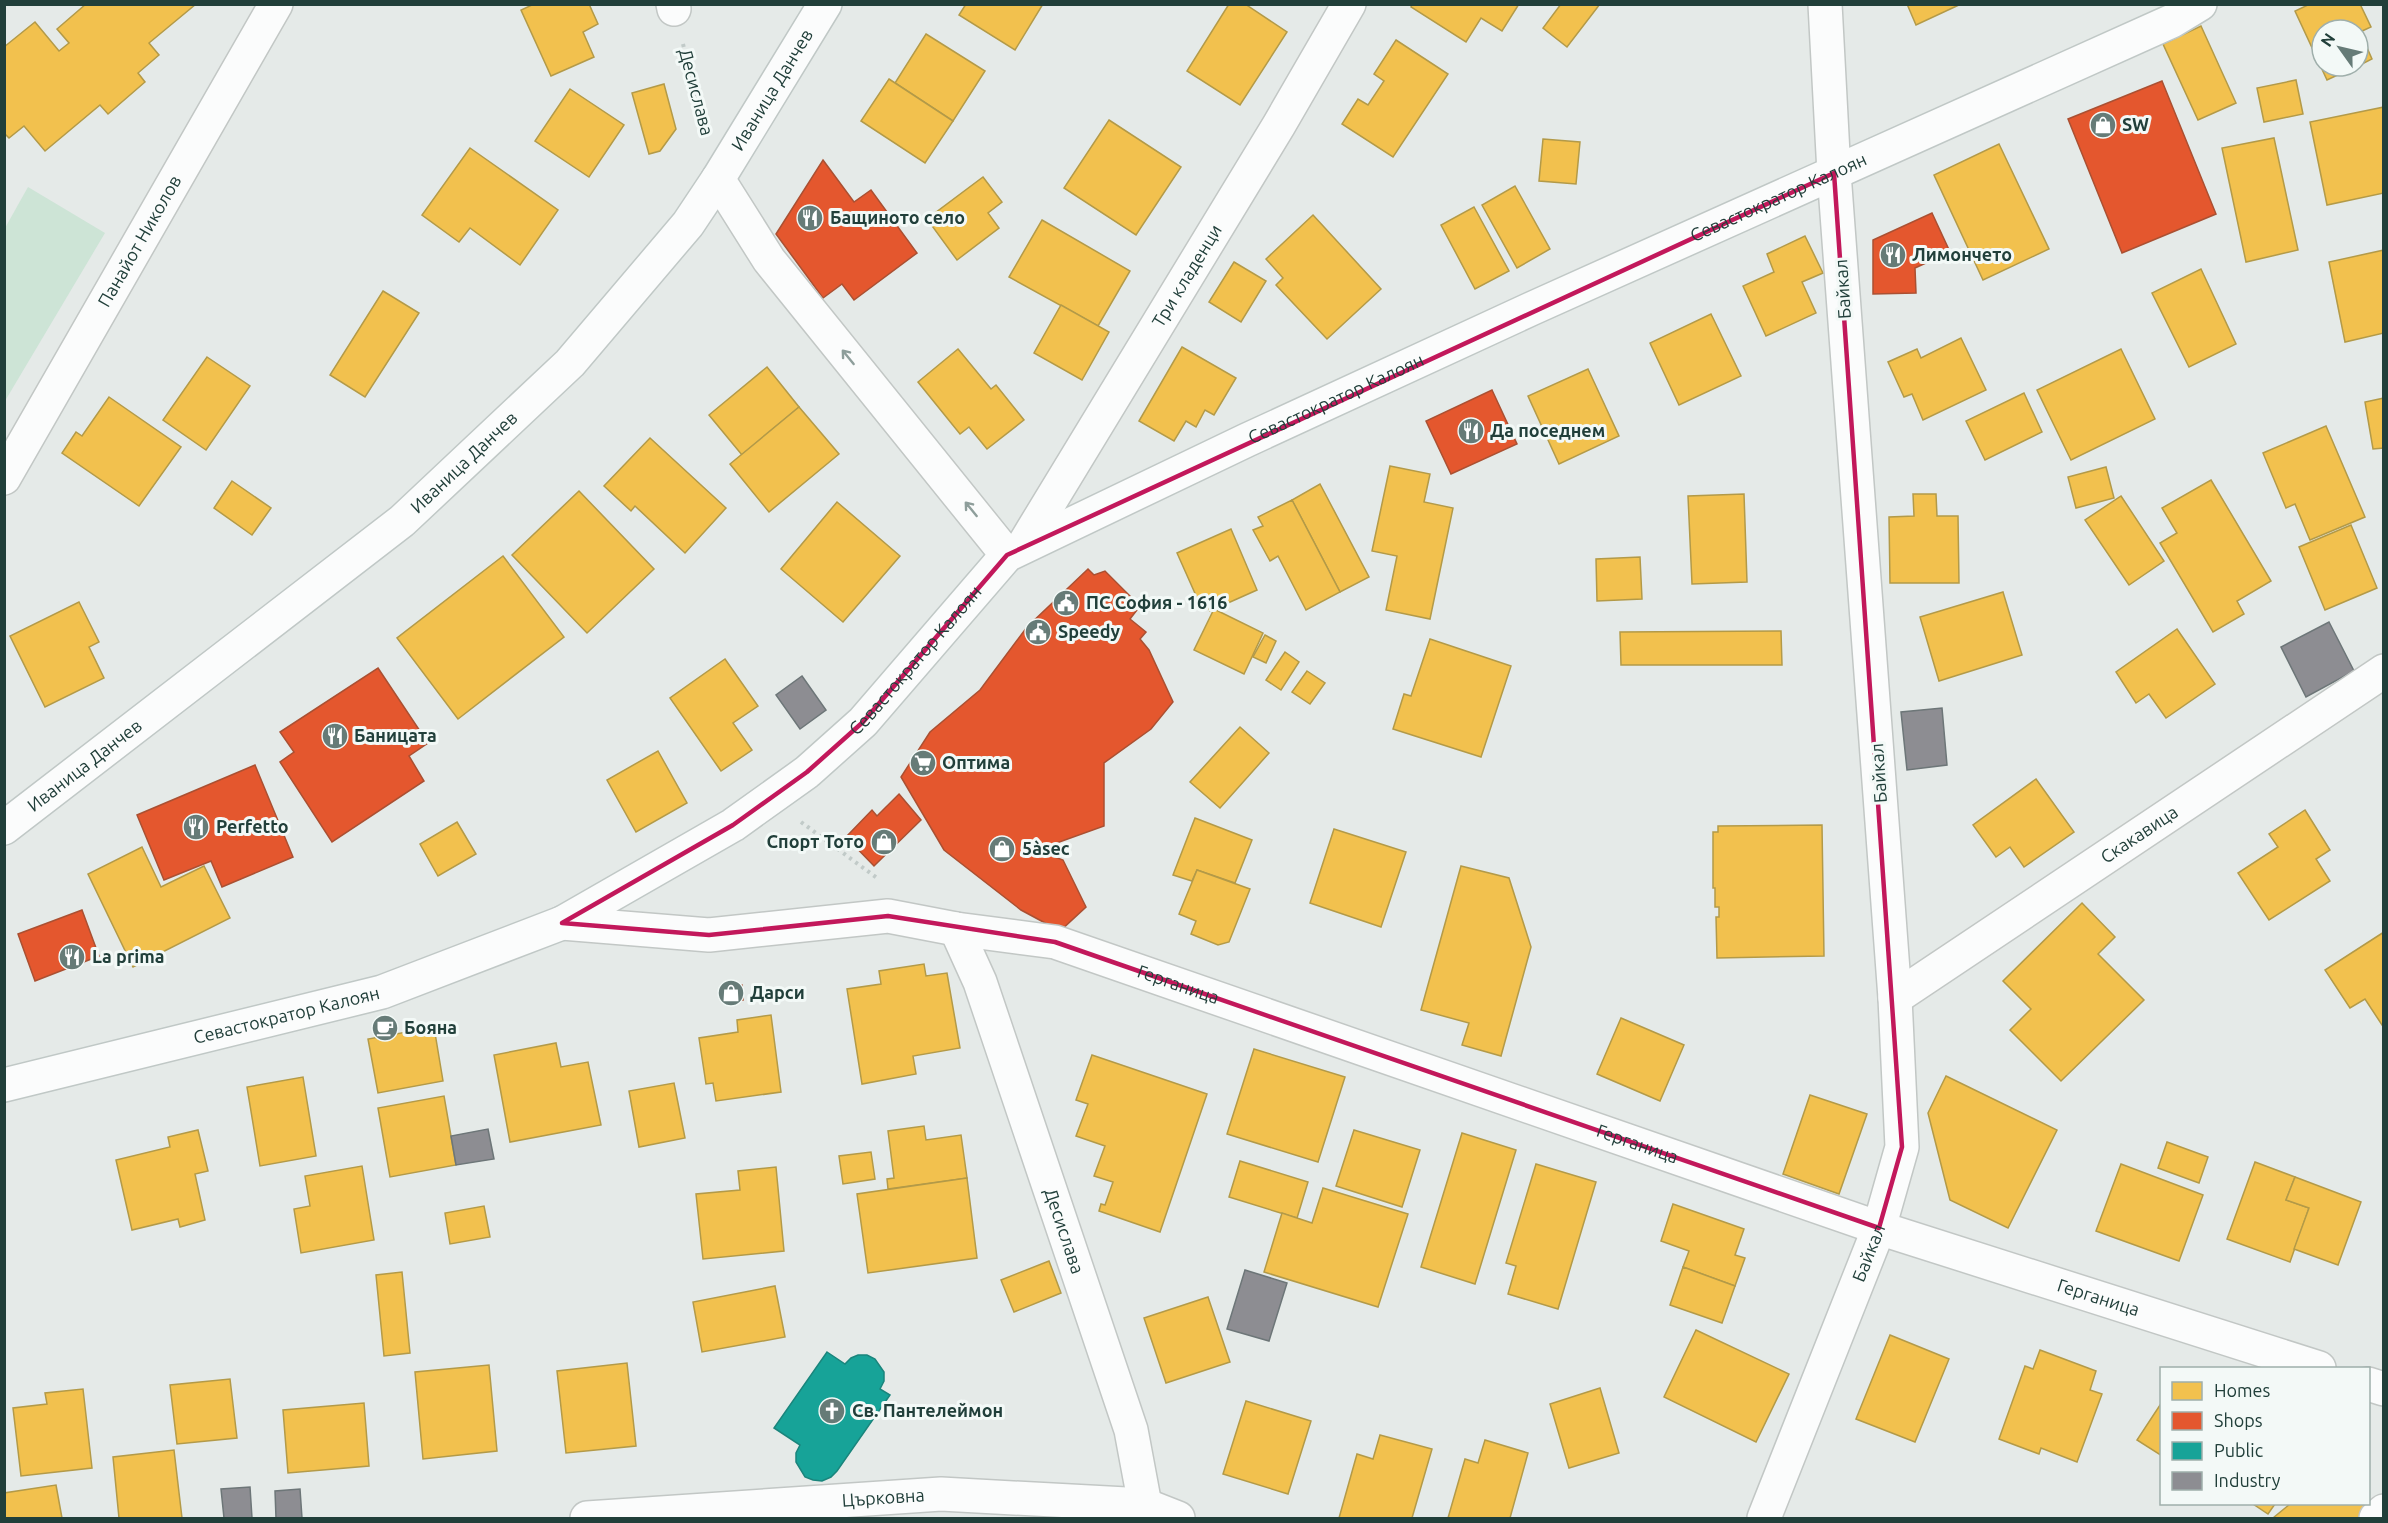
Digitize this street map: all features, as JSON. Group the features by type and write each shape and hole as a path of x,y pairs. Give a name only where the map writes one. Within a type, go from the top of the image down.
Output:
{"street":[{"name":"Панайот Николов","path":"4,478 276,4"},
{"name":"Иваница Данчев","path":"4,828 402,521 570,363 688,224 825,4"},
{"name":"Три кладенци","path":"1015,550 1279,125 1349,4"},
{"name":"Байкал","path":"1764,1518 1879,1228 1902,1147 1895,998 1834,173 1824,4"},
{"name":"Севастократор Калоян","path":"4,1085 382,992 562,923 733,825 807,772 862,722 1015,550 1533,308 2172,21 2200,4"},
{"path":"718,179 769,260 1015,550"},
{"name":"Скакавица","path":"1895,998 2384,671"},
{"name":"Севастократор Калоян","path":"562,923 709,935 888,916 956,929"},
{"name":"Герганица","path":"956,929 1055,942 1879,1228 2316,1367"},
{"name":"Десислава","path":"956,929 980,982 1131,1430 1145,1505"},
{"path":"1145,1505 1178,1518"},
{"name":"Църковна","path":"587,1518 937,1506 1145,1505"},
{"path":"2376,1518 2384,1511"}],"path":[{"name":"Десислава","path":"674,7 718,179"},
{"path":"828,843 855,863"}],"highlighted area":[{"path":"1834,173 1902,1147 1879,1228 1055,942 888,916 709,935 562,923 733,825 807,772 863,722 1007,555"}],"green space":[{"path":"28,187 105,233 5,401 5,228"}],"building: Homes":[{"path":"86,4 196,4 149,43 159,55 138,73 145,82 108,114 100,105 45,151 24,126 9,138 4,133 4,47 35,22 59,51 69,43 57,29"},
{"path":"534,4 589,4 598,24 583,32 594,57 551,76 521,10"},
{"path":"966,4 1043,4 1015,50 959,15"},
{"path":"1229,4 1245,4 1287,32 1240,105 1187,71"},
{"path":"1412,4 1519,4 1502,31 1481,18 1466,42 1411,7"},
{"path":"1561,4 1600,4 1567,47 1543,28"},
{"path":"1907,4 1961,4 1916,25"},
{"path":"2310,4 2360,4 2367,18 2310,18 2310,43 2295,11"},
{"path":"2201,26 2236,103 2198,120 2163,44"},
{"path":"926,34 985,71 953,121 895,83"},
{"path":"1396,40 1448,74 1393,157 1342,124 1358,99 1368,105 1384,81 1374,74"},
{"path":"889,79 953,121 925,163 861,121"},
{"path":"2296,80 2303,114 2264,122 2257,88"},
{"path":"664,84 676,129 660,151 649,154 632,93"},
{"path":"570,89 624,125 589,177 535,141"},
{"path":"2384,107 2384,193 2327,205 2310,122"},
{"path":"1109,120 1181,167 1136,235 1064,188"},
{"path":"2274,138 2298,250 2246,262 2222,148"},
{"path":"1543,139 1580,142 1576,184 1539,181"},
{"path":"1999,144 2049,249 1983,280 1934,175"},
{"path":"470,148 558,210 520,265 470,228 459,242 422,215"},
{"path":"983,177 1002,202 988,213 999,228 957,260 927,219"},
{"path":"1515,186 1550,249 1517,268 1482,205"},
{"path":"1474,207 1509,271 1475,289 1441,225"},
{"path":"1313,215 1381,289 1327,339 1276,285 1283,278 1266,259"},
{"path":"1042,220 1130,271 1098,326 1009,277"},
{"path":"1805,236 1823,273 1802,282 1816,313 1766,336 1743,286 1774,272 1767,254"},
{"path":"2384,250 2384,333 2345,342 2329,262"},
{"path":"1234,262 1266,281 1241,322 1209,302"},
{"path":"2201,269 2236,344 2189,367 2152,293"},
{"path":"383,291 419,313 365,397 330,375"},
{"path":"1061,305 1109,332 1082,380 1034,353"},
{"path":"1711,314 1741,376 1679,405 1650,343"},
{"path":"1961,338 1986,390 1923,420 1912,394 1904,397 1888,362 1917,349 1921,358"},
{"path":"1182,347 1236,378 1214,415 1205,410 1196,427 1186,421 1174,441 1139,421"},
{"path":"958,349 991,389 996,385 1024,420 987,449 969,427 960,434 918,382"},
{"path":"2121,349 2155,419 2071,460 2037,390"},
{"path":"207,357 250,386 206,450 163,420"},
{"path":"767,367 799,407 742,455 709,415"},
{"path":"1588,369 1619,436 1559,464 1528,396"},
{"path":"2024,393 2042,432 1985,460 1966,421"},
{"path":"109,397 181,447 139,506 62,453 76,432 82,436"},
{"path":"2384,398 2384,448 2373,449 2365,402"},
{"path":"799,407 839,454 769,512 730,464"},
{"path":"2326,426 2365,517 2310,540 2295,504 2286,508 2263,453"},
{"path":"650,438 726,508 685,553 635,506 631,511 604,486"},
{"path":"1390,466 1430,474 1424,502 1453,508 1430,619 1386,610 1397,556 1372,551"},
{"path":"2106,467 2114,498 2076,508 2068,477"},
{"path":"2211,480 2271,581 2237,601 2244,614 2213,632 2160,543 2177,533 2162,508"},
{"path":"232,481 271,508 252,535 214,508"},
{"path":"1320,484 1369,577 1340,592 1292,500"},
{"path":"579,491 654,569 587,633 512,555"},
{"path":"1744,494 1747,582 1692,584 1688,496"},
{"path":"1913,494 1936,494 1937,516 1958,516 1959,583 1890,583 1889,517 1914,516"},
{"path":"2121,496 2164,561 2129,585 2085,520"},
{"path":"1292,500 1340,592 1306,610 1278,556 1270,561 1253,530 1263,526 1258,517"},
{"path":"837,502 900,556 843,622 781,569"},
{"path":"2351,525 2377,588 2325,610 2299,547"},
{"path":"1231,529 1257,590 1210,611 1204,598 1198,600 1177,553"},
{"path":"503,556 564,637 458,719 397,638"},
{"path":"1640,557 1642,599 1597,601 1596,559"},
{"path":"2003,592 2022,655 1939,681 1920,617"},
{"path":"79,602 99,642 89,647 104,678 45,707 10,636"},
{"path":"1214,609 1263,633 1244,674 1194,650"},
{"path":"2177,629 2215,684 2166,718 2149,694 2136,703 2116,672"},
{"path":"1781,631 1782,665 1621,665 1620,632"},
{"path":"1265,635 1276,641 1266,663 1253,657"},
{"path":"1430,639 1511,666 1481,757 1393,729 1404,694 1411,696"},
{"path":"1285,652 1299,662 1281,690 1266,680"},
{"path":"725,659 758,706 733,723 752,750 721,771 670,698"},
{"path":"1307,671 1325,683 1310,704 1292,692"},
{"path":"1240,727 1269,753 1220,808 1190,782"},
{"path":"658,751 687,803 636,832 607,780"},
{"path":"2036,779 2074,832 2024,867 2010,847 1996,857 1973,825"},
{"path":"2305,810 2330,850 2316,859 2330,881 2269,920 2238,873 2278,847 2269,834"},
{"path":"1195,818 1252,840 1235,883 1197,870 1192,881 1173,875"},
{"path":"457,822 476,854 438,876 420,844"},
{"path":"1822,825 1824,956 1717,958 1716,917 1719,917 1719,907 1715,907 1715,888 1713,888 1713,832 1718,832 1718,826"},
{"path":"1334,829 1406,852 1381,927 1310,903"},
{"path":"142,847 161,887 204,866 230,918 133,967 88,874"},
{"path":"1461,866 1509,878 1531,947 1501,1056 1462,1045 1469,1023 1421,1010"},
{"path":"1197,870 1250,889 1229,942 1218,945 1191,934 1196,921 1179,914"},
{"path":"2082,903 2115,937 2098,954 2144,1000 2061,1081 2010,1030 2031,1009 2003,981"},
{"path":"2384,932 2384,1028 2365,999 2350,1008 2325,970"},
{"path":"924,964 926,976 947,973 960,1048 913,1056 916,1074 862,1084 847,989 881,984 879,971"},
{"path":"771,1015 781,1092 716,1101 713,1083 706,1084 699,1038 738,1032 737,1020"},
{"path":"1621,1018 1684,1045 1660,1101 1597,1074"},
{"path":"434,1027 443,1081 378,1093 368,1039"},
{"path":"556,1043 561,1067 588,1062 601,1125 510,1142 494,1055"},
{"path":"1254,1049 1345,1077 1318,1162 1227,1134"},
{"path":"1092,1055 1207,1094 1160,1232 1099,1211 1101,1204 1105,1205 1113,1182 1094,1176 1105,1146 1076,1136 1088,1104 1076,1100"},
{"path":"1946,1076 2057,1130 2008,1228 1950,1200 1928,1113"},
{"path":"303,1077 316,1156 260,1166 247,1087"},
{"path":"674,1083 685,1138 639,1147 629,1091"},
{"path":"1810,1095 1867,1114 1839,1194 1783,1174"},
{"path":"444,1096 456,1165 390,1177 378,1108"},
{"path":"924,1126 926,1140 961,1135 967,1178 888,1189 887,1179 894,1178 888,1131"},
{"path":"198,1130 208,1171 195,1174 205,1220 180,1227 178,1219 132,1230 116,1160 170,1147 168,1137"},
{"path":"1354,1130 1420,1150 1402,1207 1336,1186"},
{"path":"1462,1133 1516,1150 1475,1284 1421,1267"},
{"path":"2167,1142 2208,1157 2199,1183 2158,1168"},
{"path":"871,1152 875,1179 843,1184 839,1156"},
{"path":"1240,1161 1308,1182 1297,1218 1229,1197"},
{"path":"2255,1162 2295,1177 2286,1200 2309,1208 2290,1262 2227,1239"},
{"path":"1536,1164 1596,1182 1558,1309 1508,1294 1516,1266 1506,1263"},
{"path":"2121,1164 2203,1195 2179,1261 2096,1231"},
{"path":"362,1166 374,1240 301,1253 294,1209 310,1206 305,1176"},
{"path":"776,1167 784,1251 703,1259 696,1194 740,1190 738,1171"},
{"path":"2295,1177 2361,1202 2338,1265 2294,1249 2309,1208 2286,1200"},
{"path":"967,1178 977,1258 868,1273 857,1194"},
{"path":"1323,1188 1408,1214 1378,1307 1264,1272 1282,1213 1312,1223"},
{"path":"1673,1204 1744,1229 1735,1255 1745,1258 1735,1286 1683,1267 1689,1251 1661,1241"},
{"path":"484,1206 490,1237 450,1244 445,1213"},
{"path":"1049,1261 1061,1293 1014,1312 1001,1280"},
{"path":"1683,1267 1735,1286 1722,1323 1670,1305"},
{"path":"402,1272 410,1353 384,1356 376,1275"},
{"path":"775,1286 785,1337 702,1352 693,1302"},
{"path":"1208,1297 1230,1362 1166,1383 1144,1318"},
{"path":"1696,1330 1789,1374 1756,1442 1664,1397"},
{"path":"1890,1335 1949,1359 1915,1442 1856,1419"},
{"path":"2040,1350 2096,1371 2090,1390 2102,1394 2077,1462 2041,1448 2039,1454 1999,1439 2025,1366 2033,1369"},
{"path":"627,1363 636,1446 566,1453 557,1371"},
{"path":"489,1365 497,1451 423,1459 415,1372"},
{"path":"230,1379 237,1438 177,1444 170,1385"},
{"path":"1600,1388 1619,1453 1569,1468 1550,1404"},
{"path":"83,1389 92,1468 21,1476 13,1408 47,1404 45,1393"},
{"path":"1246,1401 1311,1421 1288,1494 1223,1474"},
{"path":"364,1403 369,1466 288,1473 283,1410"},
{"path":"2160,1405 2160,1455 2137,1440"},
{"path":"1380,1435 1432,1449 1412,1518 1339,1518 1357,1454 1373,1459"},
{"path":"1485,1440 1528,1453 1510,1518 1448,1518 1465,1459 1478,1463"},
{"path":"174,1450 182,1518 119,1518 113,1457"},
{"path":"56,1485 62,1518 4,1518 4,1493"},
{"path":"2370,1503 2373,1506 2359,1518 2273,1518 2289,1505 2370,1505"},
{"path":"2254,1505 2274,1505 2268,1514"}],"building: Shops":[{"path":"2162,81 2216,214 2122,253 2068,119"},
{"path":"823,160 854,202 871,190 917,253 854,300 842,284 823,298 776,234"},
{"path":"1932,213 1950,252 1915,268 1916,293 1873,294 1873,240"},
{"path":"1492,390 1517,444 1451,474 1426,421"},
{"path":"1088,569 1094,575 1105,571 1140,606 1130,619 1146,632 1140,639 1149,650 1173,702 1151,729 1104,763 1104,826 1037,850 1063,860 1086,907 1060,931 1021,910 944,850 901,777 930,732 980,690 1027,627"},
{"path":"378,668 428,743 409,756 424,781 332,842 280,762 294,752 280,732"},
{"path":"255,765 293,857 222,887 211,861 164,880 137,815"},
{"path":"899,794 921,820 874,866 846,837 872,810 877,816"},
{"path":"82,910 99,956 35,981 18,934"},
{"path":"742,985 743,1000 724,1002 723,988"}],"building: Public":[{"name":"Св. Пантелеймон","path":"827,1352 845,1364 858,1355 867,1355 875,1359 884,1372 884,1381 880,1389 890,1395 837,1471 822,1481 805,1477 796,1462 796,1453 800,1445 774,1428"}],"building: Industry":[{"path":"2329,622 2354,671 2306,697 2281,647"},
{"path":"802,676 826,710 800,729 776,695"},
{"path":"1942,708 1947,765 1907,770 1901,712"},
{"path":"488,1129 494,1159 456,1165 451,1136"},
{"path":"1245,1270 1287,1283 1269,1341 1227,1329"},
{"path":"250,1487 252,1518 224,1518 221,1489"},
{"path":"300,1489 302,1518 276,1518 275,1491"}],"place":[{"name":"SW","path":"2103,125"},
{"name":"Бащиното село","path":"810,218"},
{"name":"Лимончето","path":"1893,255"},
{"name":"Да поседнем","path":"1471,431"},
{"name":"ПС София - 1616","path":"1066,603"},
{"name":"Speedy","path":"1038,632"},
{"name":"Баницата","path":"335,736"},
{"name":"Оптима","path":"923,763"},
{"name":"Perfetto","path":"196,827"},
{"name":"Спорт Тото","path":"884,842"},
{"name":"5àsec","path":"1002,849"},
{"name":"La prima","path":"72,957"},
{"name":"Дарси","path":"731,993"},
{"name":"Бояна","path":"385,1028"},
{"name":"Св. Пантелеймон","path":"832,1411"}]}
